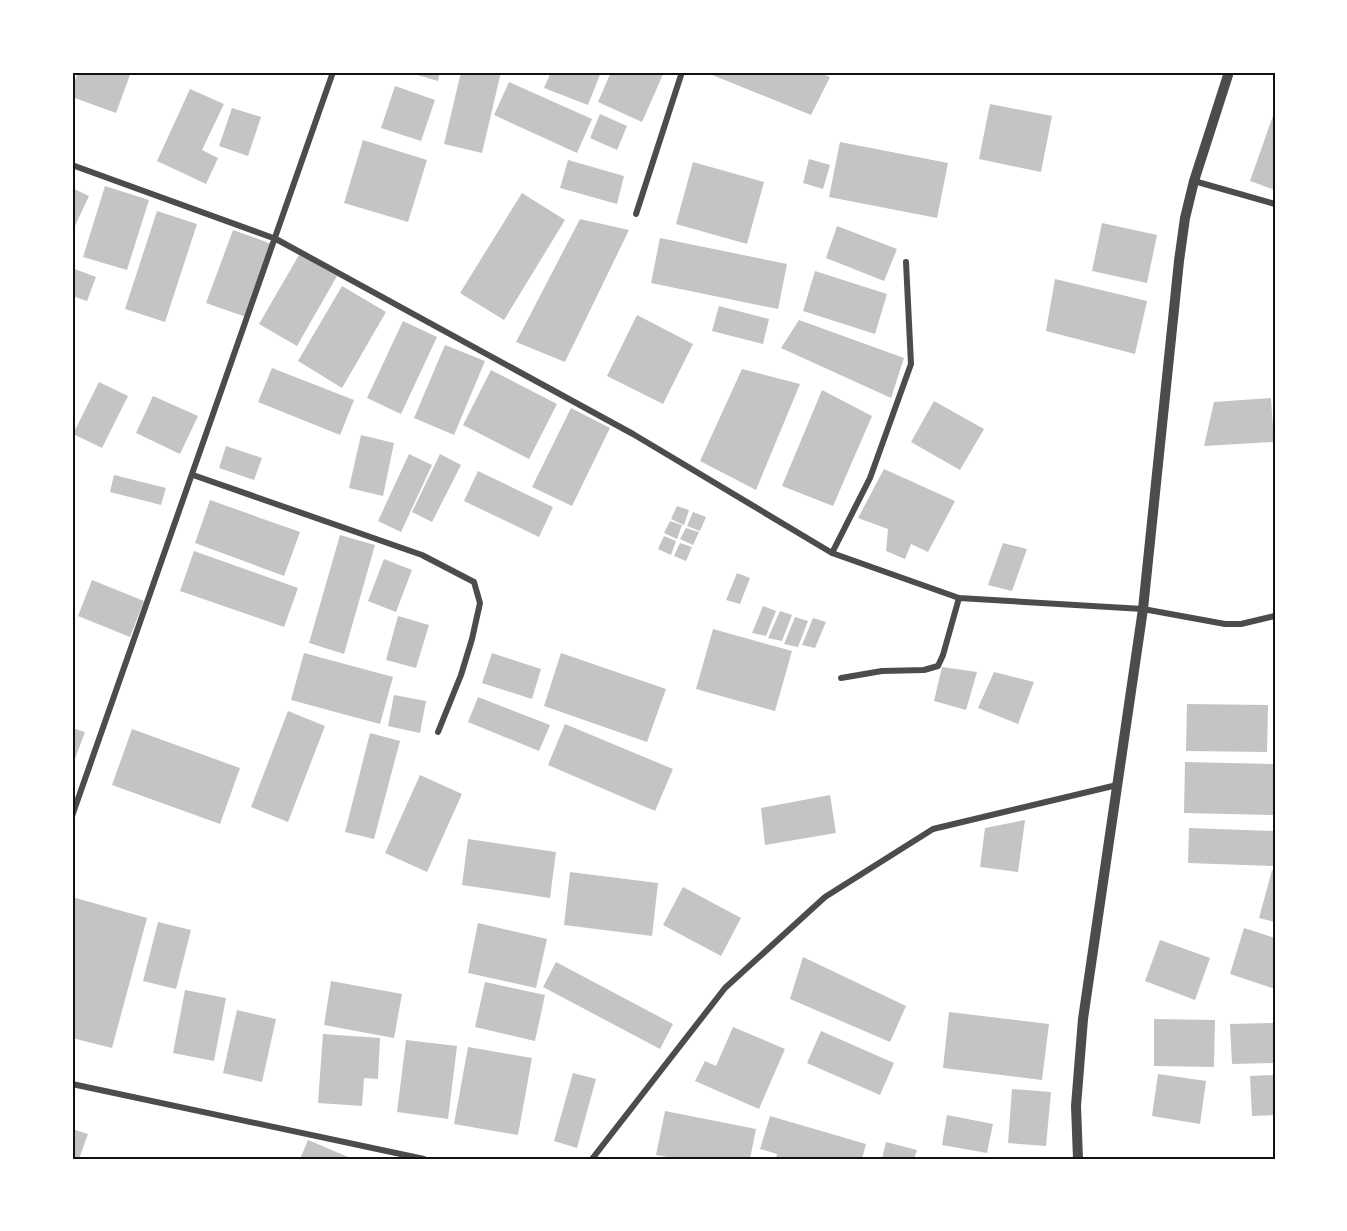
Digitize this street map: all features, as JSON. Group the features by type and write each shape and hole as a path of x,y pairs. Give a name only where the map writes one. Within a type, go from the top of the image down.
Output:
{"street":[{"path":"72,816 333,72"},
{"path":"636,214 682,72"},
{"path":"1078,1159 1076,1106 1083,1019 1143,609 1179,261 1185,218 1194,181 1229,72"},
{"path":"72,165 276,239 633,434 831,554 959,598 1143,609 1225,624 1241,624 1275,616"},
{"path":"1194,181 1275,204"},
{"path":"831,554 870,478 911,364 906,262"},
{"path":"193,475 422,555 474,582 480,603 472,639 461,675 438,732"},
{"path":"841,678 882,671 924,670 938,666 959,598"},
{"path":"592,1159 725,988 825,897 933,830 1117,785"},
{"path":"72,1084 424,1159"}],"building":[{"path":"78,72 131,72 116,113 72,97 72,89"},
{"path":"407,72 440,72 438,81"},
{"path":"461,72 501,72 482,153 444,144"},
{"path":"551,72 601,72 588,105 544,88"},
{"path":"611,72 664,72 642,122 598,102"},
{"path":"705,72 817,72 830,77 811,115"},
{"path":"509,82 592,119 577,153 494,115"},
{"path":"395,86 435,100 421,141 381,128"},
{"path":"190,89 224,104 202,150 218,158 206,184 157,161"},
{"path":"990,104 1052,116 1041,172 979,159"},
{"path":"232,108 261,117 248,156 219,146"},
{"path":"1275,110 1275,190 1250,181"},
{"path":"600,114 627,126 617,150 590,138"},
{"path":"363,140 427,160 408,222 344,203"},
{"path":"840,142 948,163 937,218 829,197"},
{"path":"809,159 830,165 823,189 803,183"},
{"path":"568,160 624,176 617,204 560,188"},
{"path":"693,162 764,182 747,244 676,224"},
{"path":"105,186 149,200 127,270 83,257"},
{"path":"72,188 89,196 74,228 72,227"},
{"path":"522,193 565,220 504,320 460,293"},
{"path":"157,211 197,224 165,322 125,309"},
{"path":"580,219 629,230 565,362 516,342"},
{"path":"1102,223 1157,235 1147,283 1092,271"},
{"path":"837,226 897,249 884,281 826,258"},
{"path":"233,230 272,244 246,317 206,303"},
{"path":"660,238 787,264 778,309 651,283"},
{"path":"299,255 337,276 297,346 259,324"},
{"path":"72,268 96,277 87,301 72,296"},
{"path":"815,271 887,294 875,334 803,311"},
{"path":"1055,279 1147,301 1135,354 1046,331"},
{"path":"342,286 386,312 342,388 298,361"},
{"path":"719,306 769,319 763,344 712,331"},
{"path":"637,315 693,344 663,404 607,376"},
{"path":"799,320 904,358 891,398 781,348"},
{"path":"403,321 437,337 401,414 367,398"},
{"path":"445,345 485,361 454,435 414,418"},
{"path":"272,368 354,400 340,435 258,402"},
{"path":"742,369 800,384 756,490 700,461"},
{"path":"491,370 557,404 529,459 463,425"},
{"path":"99,382 128,396 102,448 73,434"},
{"path":"822,390 872,416 833,506 782,486"},
{"path":"153,396 198,416 180,454 136,433"},
{"path":"1271,398 1274,442 1204,446 1214,402"},
{"path":"934,401 984,429 960,470 911,442"},
{"path":"571,408 610,428 572,506 532,487"},
{"path":"361,435 394,443 383,496 349,488"},
{"path":"226,446 262,458 254,480 219,468"},
{"path":"409,454 432,465 401,532 378,521"},
{"path":"440,454 461,465 432,522 412,512"},
{"path":"884,469 955,501 928,552 911,544 905,559 886,551 888,529 858,518"},
{"path":"478,471 553,507 539,537 464,501"},
{"path":"114,475 166,488 161,505 110,492"},
{"path":"210,500 300,532 284,576 195,543"},
{"path":"677,506 689,510 684,525 671,519"},
{"path":"693,512 706,517 700,531 687,526"},
{"path":"670,521 682,525 677,539 664,533"},
{"path":"686,528 699,532 693,545 680,539"},
{"path":"340,535 375,545 344,654 309,643"},
{"path":"664,536 676,541 671,555 658,549"},
{"path":"680,543 692,547 686,561 674,556"},
{"path":"1003,543 1027,549 1012,591 988,585"},
{"path":"194,551 298,588 284,627 180,591"},
{"path":"384,559 412,570 396,612 368,601"},
{"path":"737,573 750,578 740,604 726,600"},
{"path":"92,580 144,601 130,637 78,616"},
{"path":"763,606 776,611 766,636 752,633"},
{"path":"780,611 792,615 782,641 768,638"},
{"path":"398,616 429,625 416,668 386,660"},
{"path":"795,617 808,621 798,647 784,644"},
{"path":"813,618 826,622 815,648 802,645"},
{"path":"713,629 792,651 775,711 696,689"},
{"path":"304,653 393,677 380,724 291,700"},
{"path":"492,653 541,669 532,699 482,683"},
{"path":"561,653 666,689 647,742 544,706"},
{"path":"942,667 977,672 966,710 934,701"},
{"path":"994,672 1034,682 1018,724 978,708"},
{"path":"394,695 426,701 420,733 388,726"},
{"path":"478,697 550,725 539,751 468,722"},
{"path":"1187,704 1268,705 1267,752 1186,751"},
{"path":"288,711 325,726 288,822 251,807"},
{"path":"565,724 673,769 655,811 548,765"},
{"path":"72,728 85,732 72,767"},
{"path":"132,729 240,768 220,824 112,785"},
{"path":"370,733 400,741 374,839 345,832"},
{"path":"1185,762 1275,764 1275,815 1184,813"},
{"path":"420,775 462,794 427,872 385,853"},
{"path":"830,795 836,833 765,845 761,808"},
{"path":"1025,820 1018,872 980,867 985,828"},
{"path":"1189,828 1275,831 1275,866 1188,863"},
{"path":"468,839 556,852 550,898 462,885"},
{"path":"1272,870 1275,871 1275,922 1259,918"},
{"path":"570,872 658,883 652,936 564,925"},
{"path":"683,887 741,918 721,956 663,925"},
{"path":"72,897 147,918 112,1048 72,1038"},
{"path":"158,922 191,930 176,989 143,981"},
{"path":"478,923 547,939 536,988 468,973"},
{"path":"1244,928 1275,938 1275,989 1230,974"},
{"path":"1160,940 1210,958 1195,1000 1145,981"},
{"path":"803,957 906,1006 890,1042 790,999"},
{"path":"556,962 673,1024 660,1049 543,987"},
{"path":"331,981 402,994 394,1038 324,1025"},
{"path":"485,982 545,995 535,1041 475,1027"},
{"path":"185,990 226,998 214,1061 173,1053"},
{"path":"237,1010 276,1019 262,1082 223,1073"},
{"path":"949,1012 1049,1024 1042,1080 943,1068"},
{"path":"1154,1019 1215,1020 1214,1067 1154,1066"},
{"path":"1275,1023 1275,1063 1232,1064 1230,1024"},
{"path":"733,1027 785,1049 759,1109 695,1081 705,1061 716,1066"},
{"path":"821,1031 894,1063 880,1095 807,1063"},
{"path":"323,1034 380,1038 378,1079 364,1078 362,1106 318,1103"},
{"path":"406,1040 457,1046 448,1119 397,1112"},
{"path":"468,1047 532,1058 518,1135 454,1124"},
{"path":"573,1073 596,1079 577,1148 554,1141"},
{"path":"1158,1074 1206,1081 1200,1124 1152,1116"},
{"path":"1275,1075 1275,1115 1252,1116 1250,1076"},
{"path":"1012,1089 1051,1092 1046,1146 1008,1143"},
{"path":"665,1111 756,1129 750,1159 679,1159 656,1155"},
{"path":"947,1115 993,1124 987,1153 942,1145"},
{"path":"770,1116 866,1144 862,1159 776,1159 777,1154 760,1149"},
{"path":"72,1129 88,1134 79,1159 72,1159"},
{"path":"308,1140 353,1159 300,1159"},
{"path":"886,1142 917,1150 914,1159 882,1159"}]}
